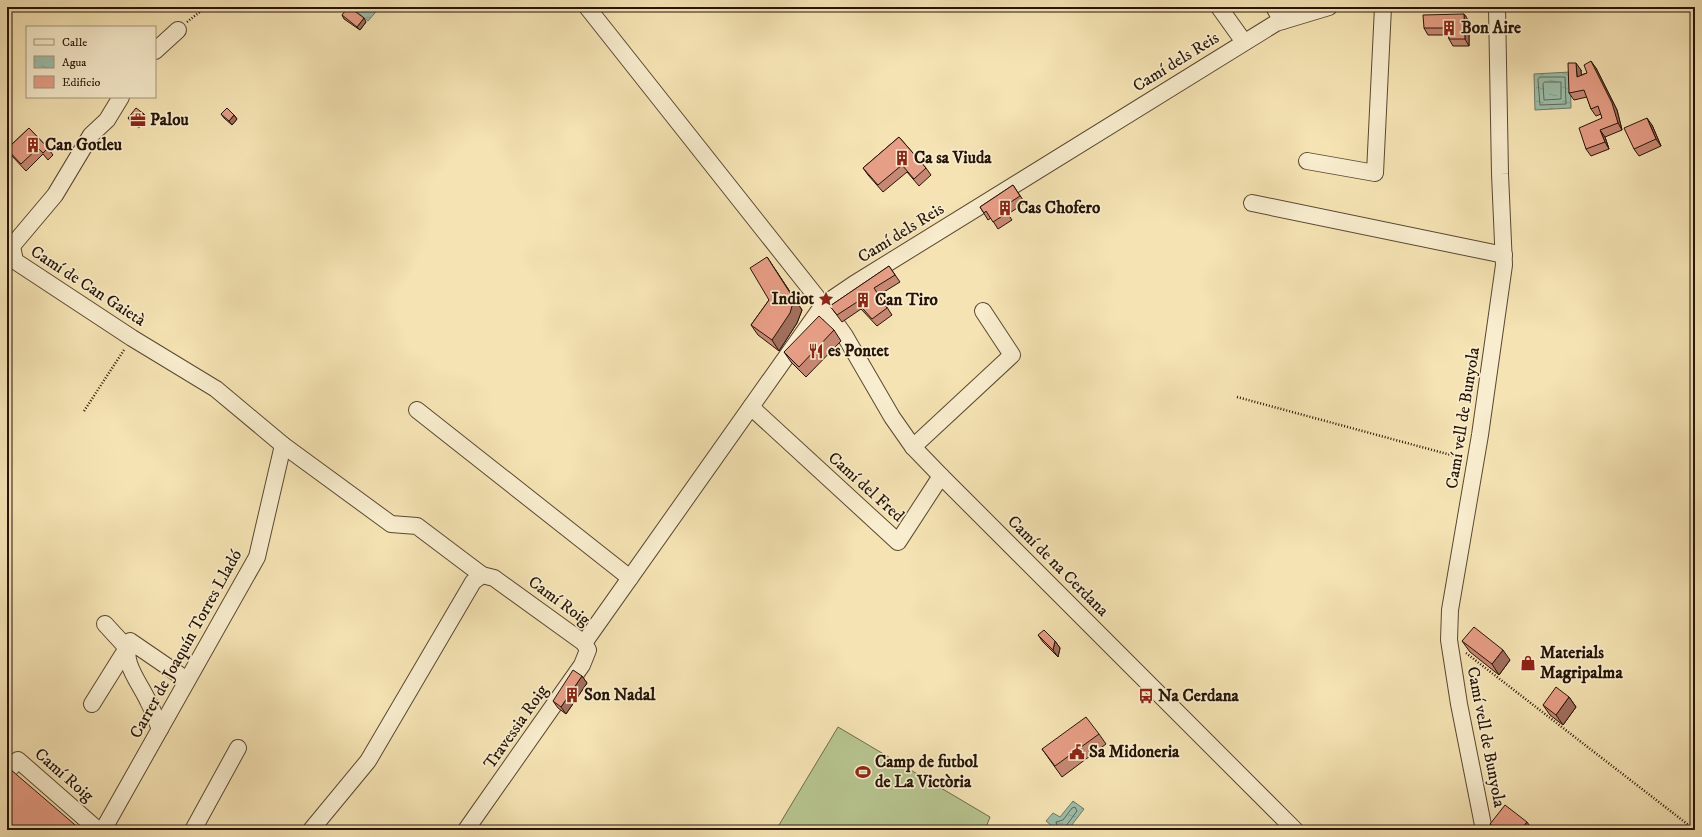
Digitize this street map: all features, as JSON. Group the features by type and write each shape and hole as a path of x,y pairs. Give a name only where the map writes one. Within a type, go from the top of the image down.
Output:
{"street":[{"path":"588,7 823,305"},
{"path":"1219,7 1244,42"},
{"path":"1274,7 1282,21"},
{"name":"Camí dels Reis","path":"823,305 1276,23 1329,7"},
{"path":"1307,161 1375,173 1383,7"},
{"name":"Camí vell de Bunyola","path":"1484,830 1459,704 1449,640 1450,610 1476,461 1504,265 1497,7"},
{"path":"156,50 178,30"},
{"name":"Camí de Can Gaietà","path":"120,98 107,120 91,135 55,195 12,246 15,261 132,338 216,389 283,445 391,524 417,526 482,575"},
{"path":"1252,203 1504,254"},
{"name":"Camí Roig","path":"482,575 494,578 584,643 823,305"},
{"name":"Camí de na Cerdana","path":"823,305 845,336 892,417 914,447 941,476 1295,830"},
{"path":"914,447 1012,355 984,311"},
{"name":"Camí del Fred","path":"751,408 898,542 941,476"},
{"path":"417,410 630,578"},
{"name":"Carrer de Joaquín Torres Lladó","path":"103,830 257,557 283,445"},
{"path":"311,830 368,761 473,582 482,575"},
{"path":"105,624 127,648 130,664 137,682 148,699 160,730"},
{"path":"92,704 130,641 187,680"},
{"name":"Travessia Roig","path":"466,830 582,665 588,650 584,643"},
{"path":"193,830 238,748"},
{"name":"Camí Roig","path":"7,772 18,760 98,830"}],"path":[{"path":"178,30 206,7"},
{"path":"84,411 132,338"},
{"path":"1237,397 1476,461"},
{"path":"1449,640 1695,830"}],"green space":[{"name":"Camp de futbol de La Victòria","path":"838,727 990,817 985,830 776,830"}],"water":[{"path":"351,7 380,7 368,21"},
{"path":"1570,72 1571,108 1535,110 1534,74"},
{"path":"1073,801 1084,809 1068,830 1057,830 1046,821 1053,813 1060,817"}],"building":[{"path":"348,7 364,18 357,27 342,15"},
{"path":"1464,14 1465,39 1449,39 1448,28 1424,28 1423,15"},
{"path":"1591,61 1612,103 1618,123 1600,130 1605,142 1586,149 1579,128 1602,118 1598,106 1591,109 1584,90 1569,93 1568,63 1576,63 1577,77 1587,73 1584,65"},
{"path":"136,108 144,114 136,124 128,118"},
{"path":"227,108 234,115 229,121 221,114"},
{"path":"1647,118 1656,139 1634,149 1624,128"},
{"path":"29,128 48,148 43,153 38,148 21,164 7,149"},
{"name":"Ca sa Viuda","path":"899,137 926,168 914,179 902,165 878,185 863,168"},
{"path":"1013,185 1020,196 1003,207 1007,213 993,222 986,211 984,213 980,207"},
{"path":"767,257 794,299 790,313 772,340 751,325 769,300 750,268"},
{"path":"889,266 895,275 874,288 887,308 872,319 857,302 837,315 830,306"},
{"path":"819,316 834,330 799,367 784,352"},
{"path":"1474,627 1503,650 1492,664 1462,641"},
{"path":"1044,630 1055,641 1053,650 1038,635"},
{"path":"573,670 582,676 561,707 553,701"},
{"path":"1556,687 1569,697 1556,715 1543,705"},
{"path":"1086,717 1099,734 1055,766 1042,749"},
{"path":"10,769 81,830 7,830 7,773"},
{"path":"1505,805 1527,822 1520,830 1498,830 1490,824"}],"place":[{"name":"Bon Aire","path":"1449,28"},
{"name":"Palou","path":"138,120"},
{"name":"Can Gotleu","path":"33,145"},
{"name":"Ca sa Viuda","path":"902,158"},
{"name":"Cas Chofero","path":"1005,208"},
{"name":"Indiot","path":"826,299"},
{"name":"Can Tiro","path":"863,300"},
{"name":"es Pontet","path":"816,351"},
{"name":"Materials Magripalma","path":"1528,663"},
{"name":"Son Nadal","path":"572,695"},
{"name":"Na Cerdana","path":"1146,696"},
{"name":"Sa Midoneria","path":"1077,752"},
{"name":"Camp de futbol de La Victòria","path":"863,772"}]}
